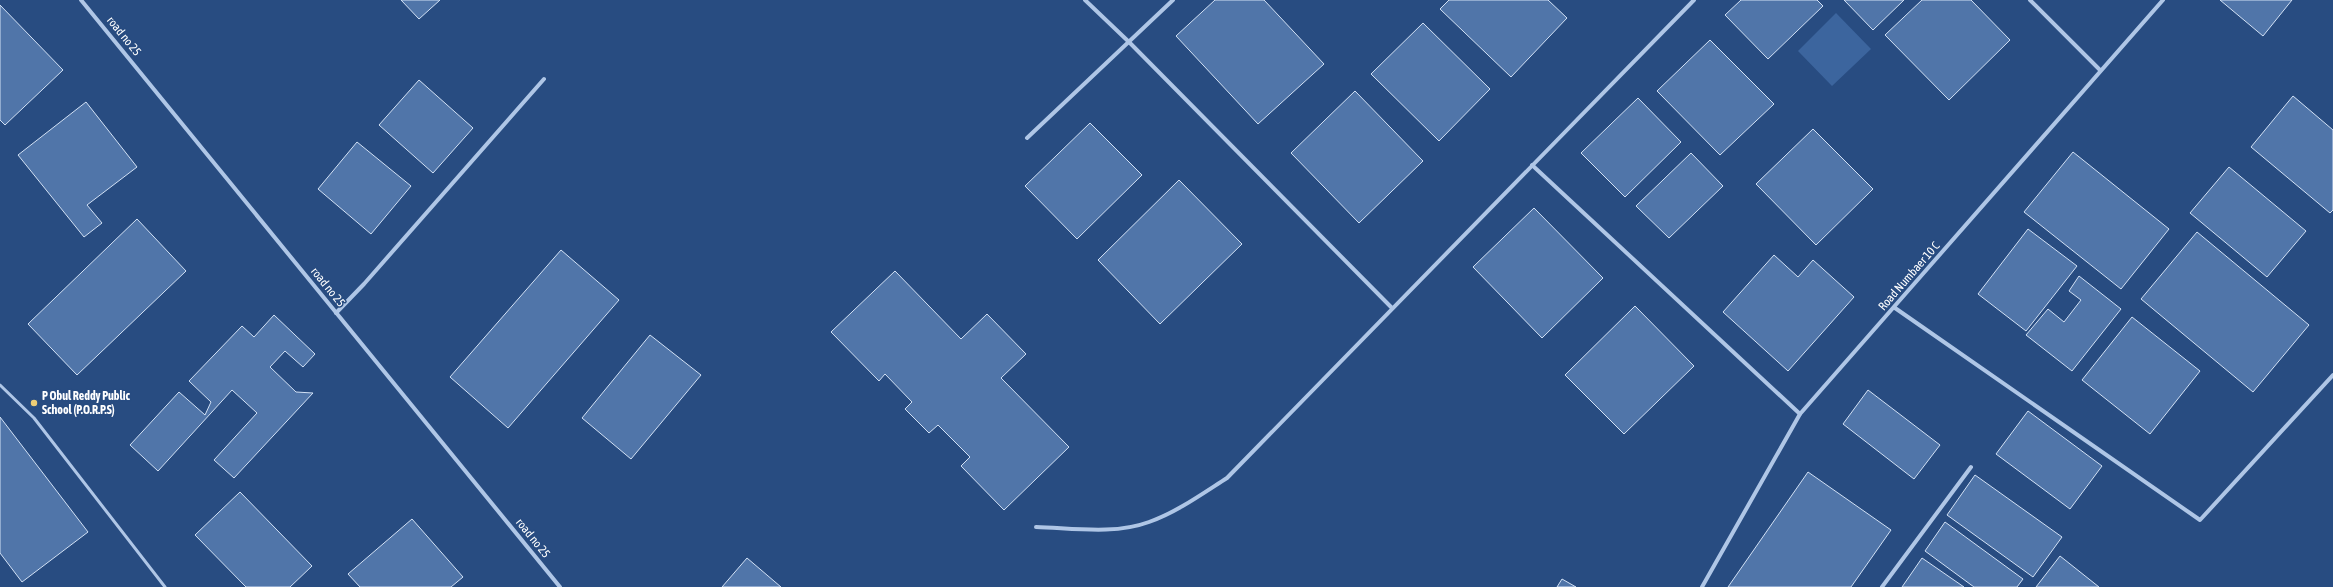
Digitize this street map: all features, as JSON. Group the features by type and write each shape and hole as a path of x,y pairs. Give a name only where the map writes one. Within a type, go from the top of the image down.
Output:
{"street":[{"name":"road no 25","path":"81,0 560,587"},
{"path":"1084,0 1130,42 1391,307"},
{"path":"1027,138 1173,0"},
{"path":"1036,527 1114,529 1148,523 1175,511 1227,478 1391,307 1694,0"},
{"path":"2030,0 2100,70"},
{"name":"Road Numbaer 10 C","path":"1702,587 1800,414 1895,308 2162,0"},
{"path":"336,312 364,284 544,79"},
{"path":"1532,165 1800,414"},
{"path":"1895,308 2200,520 2333,375"},
{"path":"1882,587 1971,467"}],"lane":[{"path":"0,385 34,418 165,587"}],"shaded area":[{"path":"1836,13 1871,49 1832,86 1798,51"}],"building":[{"path":"401,0 440,0 419,19"},
{"path":"1215,0 1264,0 1324,64 1258,124 1176,36"},
{"path":"1449,0 1548,0 1567,18 1511,77 1440,9"},
{"path":"1741,0 1817,0 1823,6 1768,59 1725,15"},
{"path":"1844,0 1904,0 1873,30"},
{"path":"1922,0 1971,0 2010,40 1949,100 1885,35"},
{"path":"2220,0 2292,0 2263,36"},
{"path":"0,5 63,70 5,125 0,120"},
{"path":"1423,23 1490,89 1439,141 1371,74"},
{"path":"1710,40 1774,104 1720,155 1657,91"},
{"path":"419,80 473,128 433,173 379,125"},
{"path":"1355,91 1423,161 1359,223 1291,153"},
{"path":"2293,96 2333,130 2333,210 2330,213 2251,147"},
{"path":"1638,98 1681,142 1625,197 1581,153"},
{"path":"86,102 137,167 87,205 102,223 84,237 18,155"},
{"path":"1090,123 1142,175 1077,239 1025,186"},
{"path":"1813,129 1873,189 1816,245 1756,184"},
{"path":"357,142 411,186 371,234 318,189"},
{"path":"2073,152 2169,229 2121,289 2024,212"},
{"path":"1691,153 1723,186 1669,238 1636,206"},
{"path":"2229,167 2306,231 2267,277 2190,213"},
{"path":"1179,180 1242,244 1160,324 1098,260"},
{"path":"1534,208 1603,278 1542,338 1473,267"},
{"path":"137,219 186,271 77,375 28,324"},
{"path":"2028,229 2077,266 2026,331 1978,294"},
{"path":"2197,232 2309,325 2253,392 2141,299"},
{"path":"561,250 619,300 508,428 450,377"},
{"path":"1774,255 1798,277 1813,260 1854,297 1788,371 1723,312"},
{"path":"895,271 961,339 987,314 1026,354 1001,378 1069,447 1004,510 961,466 970,457 938,425 929,433 905,409 912,402 885,374 879,381 831,332"},
{"path":"2079,276 2121,309 2072,371 2026,335 2048,309 2064,322 2081,300 2069,291"},
{"path":"1635,306 1694,366 1624,434 1565,375"},
{"path":"274,315 315,354 303,367 285,351 270,367 296,392 313,393 234,478 214,460 257,413 232,390 158,471 130,445 179,392 205,415 211,402 189,381 242,326 254,337"},
{"path":"2132,317 2200,371 2150,434 2082,380"},
{"path":"650,335 701,375 631,459 582,418"},
{"path":"1868,390 1940,445 1914,479 1843,424"},
{"path":"2028,411 2102,466 2070,509 1996,454"},
{"path":"0,417 88,532 22,582 0,553"},
{"path":"1808,472 1891,530 1851,587 1728,587"},
{"path":"1975,475 2062,537 2033,577 1947,515"},
{"path":"240,492 312,566 290,587 246,587 195,535"},
{"path":"412,519 463,577 451,587 360,587 348,574"},
{"path":"1945,522 2023,579 2017,587 1974,587 1925,551"},
{"path":"2060,556 2099,587 2036,587"},
{"path":"747,558 781,587 722,587"},
{"path":"1922,558 1964,587 1902,587"},
{"path":"1562,579 1576,587 1557,587"}],"place":[{"name":"P Obul Reddy Public School (P.O.R.P.S)","path":"34,403"}]}
